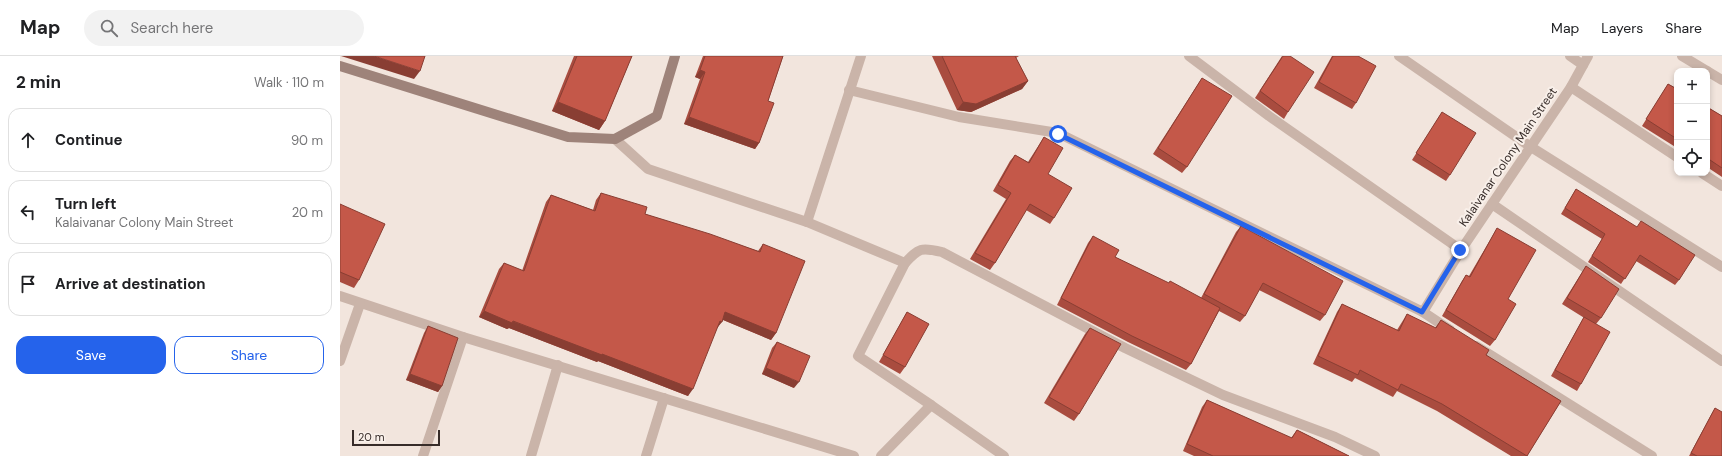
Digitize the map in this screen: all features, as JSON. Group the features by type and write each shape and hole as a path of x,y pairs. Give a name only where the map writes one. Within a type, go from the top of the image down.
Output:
{"main road":[{"path":"340,66 568,137 615,139 657,116 675,56"}],"street":[{"path":"807,222 861,56"},
{"path":"1189,56 1269,116 1460,250"},
{"path":"1399,56 1531,148 1722,267"},
{"path":"1570,56 1585,60"},
{"path":"1682,56 1702,68"},
{"name":"Kalaivanar Colony Main Street","path":"1422,312 1460,250 1531,148 1571,87 1585,60"},
{"path":"1710,73 1722,80"},
{"path":"1571,87 1674,155"},
{"path":"849,90 959,117 1058,134 1422,312 1456,333"},
{"path":"615,139 648,169 807,222 905,263"},
{"path":"1707,176 1722,186"},
{"path":"1492,204 1722,361"},
{"path":"1004,456 858,356 905,263 918,250 926,248 942,252 1125,348 1222,395 1335,437 1375,456"},
{"path":"340,296 360,304 463,337 854,456"},
{"path":"340,360 360,304"},
{"path":"423,456 463,337"},
{"path":"1470,342 1652,456"},
{"path":"531,456 558,365"},
{"path":"646,456 664,398"},
{"path":"881,456 931,405"}],"building":[{"path":"374,56 425,56 420,71"},
{"path":"577,56 632,56 605,121 558,102"},
{"path":"705,56 783,56 768,101 774,103 759,143 689,117 705,72 700,70"},
{"path":"942,56 1015,56 1028,81 976,104 963,102"},
{"path":"1283,56 1290,56 1314,72 1288,112 1260,91"},
{"path":"1333,56 1358,56 1376,66 1356,103 1319,82"},
{"path":"1202,78 1232,96 1187,167 1158,148"},
{"path":"1668,84 1674,87 1674,137 1646,119"},
{"path":"1710,109 1722,116 1722,168 1710,160"},
{"path":"1442,112 1476,133 1450,175 1416,153"},
{"path":"1044,137 1063,148 1048,174 1072,188 1054,218 1030,204 995,263 975,253 1011,193 998,185 1015,155 1029,163"},
{"path":"1576,189 1637,227 1641,221 1695,255 1679,280 1640,255 1625,279 1592,256 1605,234 1565,208"},
{"path":"601,193 647,207 645,214 710,234 760,252 763,244 805,261 776,333 725,312 693,389 513,321 512,323 484,311 504,263 524,271 551,195 595,211"},
{"path":"340,204 385,224 359,280 340,272"},
{"path":"1241,226 1343,281 1325,315 1263,283 1245,316 1204,294"},
{"path":"1497,228 1536,250 1508,299 1516,304 1495,340 1446,310 1466,275 1470,277"},
{"path":"1093,236 1119,250 1115,257 1169,283 1170,281 1220,308 1191,364 1132,336 1061,298"},
{"path":"1586,266 1619,289 1601,318 1567,298"},
{"path":"1342,304 1399,331 1407,314 1436,328 1441,320 1489,350 1486,355 1561,401 1527,456 1442,404 1401,384 1398,390 1360,370 1358,375 1318,356"},
{"path":"907,312 929,324 905,367 883,355"},
{"path":"1584,317 1610,332 1581,384 1555,370"},
{"path":"428,326 458,338 442,386 410,374"},
{"path":"1090,328 1121,344 1079,414 1049,397"},
{"path":"777,342 810,356 799,382 766,368"},
{"path":"1207,400 1292,438 1297,430 1349,456 1213,456 1187,444"},
{"path":"1715,408 1722,412 1722,456 1697,456 1691,453"}],"route":[{"path":"1058,134 1422,312 1460,250"}]}
